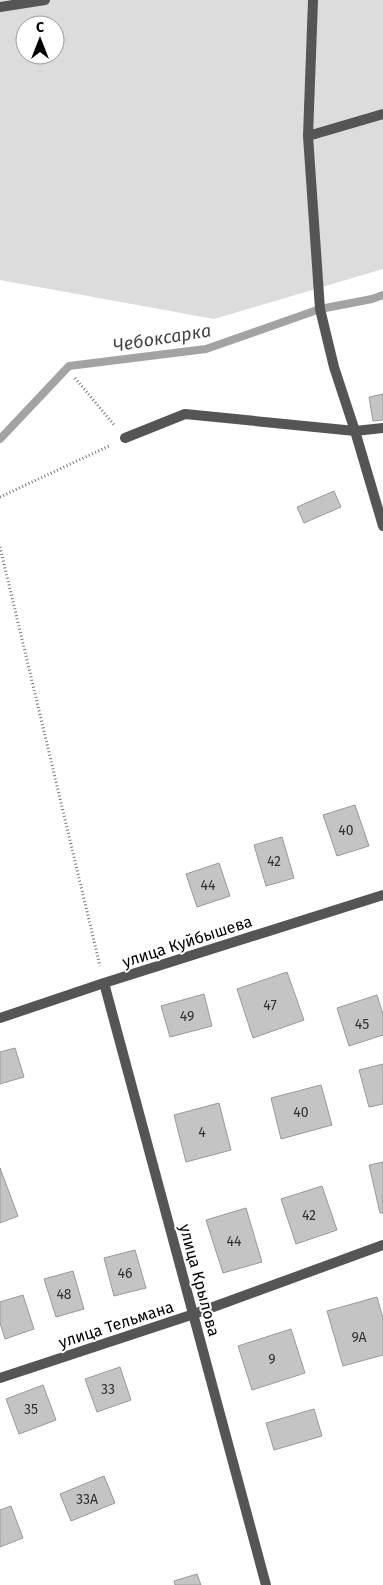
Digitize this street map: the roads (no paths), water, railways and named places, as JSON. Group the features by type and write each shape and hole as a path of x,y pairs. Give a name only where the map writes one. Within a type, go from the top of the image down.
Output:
{"street":[{"path":"0,7 45,0"},
{"path":"314,0 308,136 320,309 334,367 356,431 383,526"},
{"path":"308,136 383,114"},
{"path":"125,438 185,414 356,431 383,428"},
{"name":"улица Куйбышева","path":"0,1018 104,983 383,895"},
{"name":"улица Крылова","path":"104,983 266,1585"},
{"name":"улица Тельмана","path":"0,1378 194,1314 383,1246"}],"waterway":[{"name":"Чебоксарка","path":"0,439 69,366 206,349 320,309 372,299 383,295"}]}
